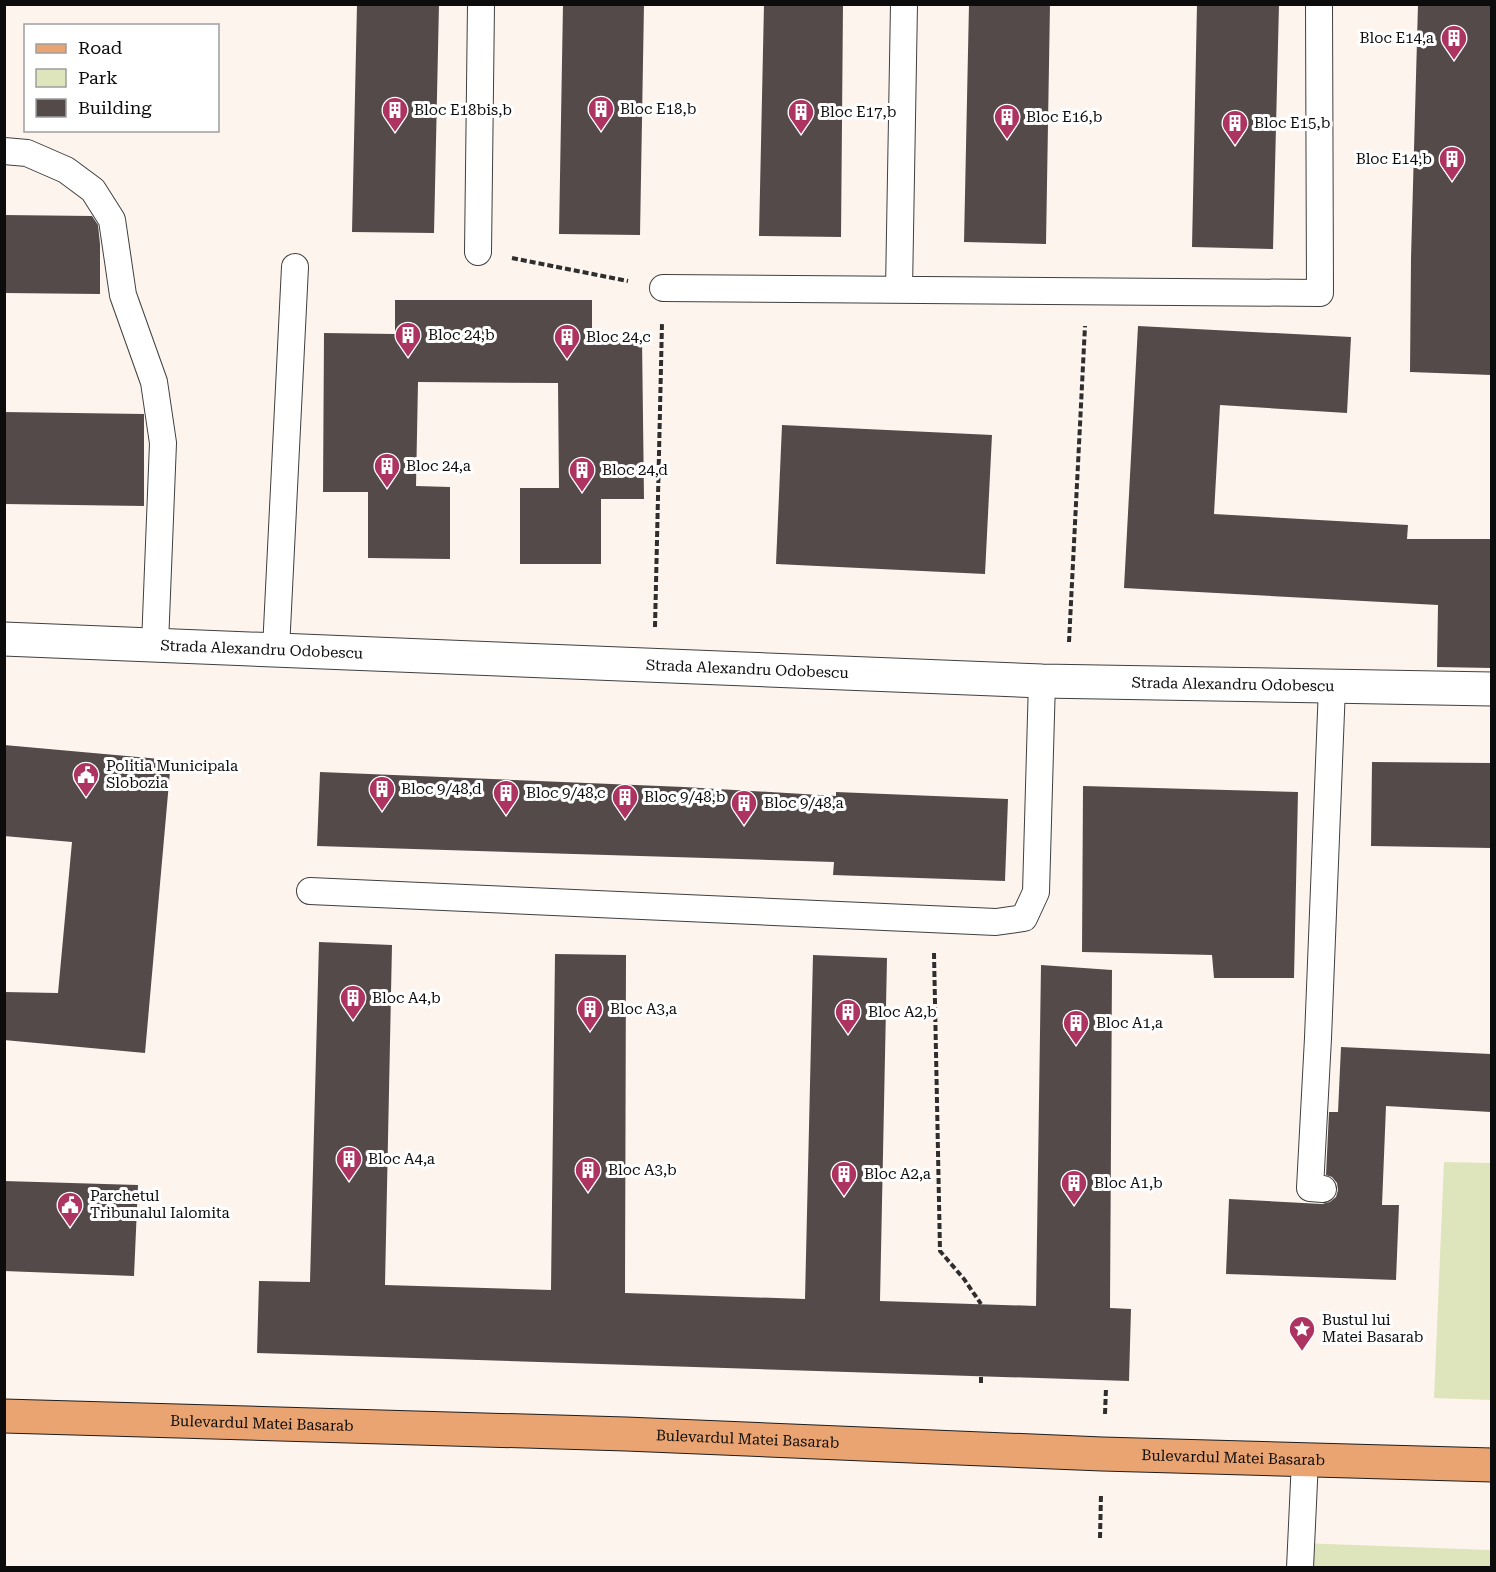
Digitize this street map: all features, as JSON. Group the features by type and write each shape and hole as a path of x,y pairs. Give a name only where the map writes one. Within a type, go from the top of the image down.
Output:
{"main road":[{"name":"Bulevardul Matei Basarab","path":"4,1416 614,1434 1491,1465"}],"street":[{"name":"Strada Alexandru Odobescu","path":"4,639 1054,681 1491,689"}],"lane":[{"path":"478,252 481,4"},
{"path":"899,290 904,4"},
{"path":"663,288 1320,293 1319,4"},
{"path":"4,151 27,153 66,170 93,190 112,220 123,295 154,382 163,443 155,644"},
{"path":"276,649 295,267"},
{"path":"310,891 933,920 996,922 1024,918 1036,892 1054,681"},
{"path":"1323,1189 1310,1188 1332,687"},
{"path":"1300,1568 1305,1460"}],"path":[{"path":"478,252 663,288 655,664"},
{"path":"1054,681 1086,291"},
{"path":"933,920 940,1251 964,1279 981,1304"},
{"path":"981,1376 981,1383"}],"green space":[{"path":"1444,1162 1491,1163 1491,1400 1434,1398"},
{"path":"1300,1543 1491,1550 1491,1567 1300,1568"}],"building":[{"name":"Bloc E18bis,b","path":"357,4 439,4 434,233 352,232"},
{"name":"Bloc E18,b","path":"563,4 644,4 640,235 559,234"},
{"name":"Bloc E17,b","path":"764,4 843,4 841,237 759,236"},
{"name":"Bloc E16,b","path":"969,4 1050,4 1046,244 964,242"},
{"name":"Bloc E15,b","path":"1197,4 1279,4 1273,249 1192,247"},
{"path":"1418,4 1491,4 1491,375 1410,372"},
{"path":"4,215 92,216 98,225 100,244 100,294 4,293"},
{"path":"395,300 592,300 592,337 642,338 644,499 601,499 601,564 520,564 520,488 559,488 558,383 418,382 416,486 450,487 450,559 368,558 368,492 323,492 324,333 395,334"},
{"path":"1138,326 1351,337 1347,413 1220,405 1214,514 1408,525 1407,539 1491,539 1491,668 1437,667 1438,605 1124,588"},
{"path":"4,412 144,414 144,506 4,504"},
{"path":"782,425 992,435 985,574 776,564"},
{"path":"4,745 171,760 145,1053 4,1040 4,992 58,993 72,842 4,836"},
{"path":"1372,762 1491,763 1491,848 1371,846"},
{"path":"320,772 684,787 836,796 836,792 1008,799 1005,881 833,875 834,862 317,846"},
{"path":"1083,786 1298,792 1294,978 1214,978 1212,955 1082,952"},
{"path":"319,942 392,945 385,1285 551,1290 555,954 626,955 625,1293 805,1299 813,955 887,958 880,1301 1036,1306 1041,965 1112,970 1110,1308 1131,1309 1129,1381 257,1353 259,1281 310,1282"},
{"path":"1341,1047 1491,1054 1491,1112 1386,1106 1382,1205 1399,1205 1396,1280 1226,1274 1229,1199 1322,1204 1336,1197 1337,1183 1332,1177 1326,1175 1329,1112 1338,1112"},
{"name":"Parchetul Tribunalul Ialomita","path":"4,1181 138,1185 134,1276 4,1271"}],"place":[{"name":"Bloc E14,a","path":"1454,61"},
{"name":"Bloc E18,b","path":"601,132"},
{"name":"Bloc E18bis,b","path":"395,133"},
{"name":"Bloc E17,b","path":"801,135"},
{"name":"Bloc E16,b","path":"1007,140"},
{"name":"Bloc E15,b","path":"1235,146"},
{"name":"Bloc E14,b","path":"1452,182"},
{"name":"Bloc 24,b","path":"408,358"},
{"name":"Bloc 24,c","path":"567,360"},
{"name":"Bloc 24,a","path":"387,489"},
{"name":"Bloc 24,d","path":"582,493"},
{"name":"Politia Municipala Slobozia","path":"86,798"},
{"name":"Bloc 9/48,d","path":"382,812"},
{"name":"Bloc 9/48,c","path":"506,816"},
{"name":"Bloc 9/48,b","path":"625,820"},
{"name":"Bloc 9/48,a","path":"744,826"},
{"name":"Bloc A4,b","path":"353,1021"},
{"name":"Bloc A3,a","path":"590,1032"},
{"name":"Bloc A2,b","path":"848,1035"},
{"name":"Bloc A1,a","path":"1076,1046"},
{"name":"Bloc A4,a","path":"349,1182"},
{"name":"Bloc A3,b","path":"588,1193"},
{"name":"Bloc A2,a","path":"844,1197"},
{"name":"Bloc A1,b","path":"1074,1206"},
{"name":"Parchetul Tribunalul Ialomita","path":"70,1228"},
{"name":"Bustul lui Matei Basarab","path":"1302,1352"}]}
